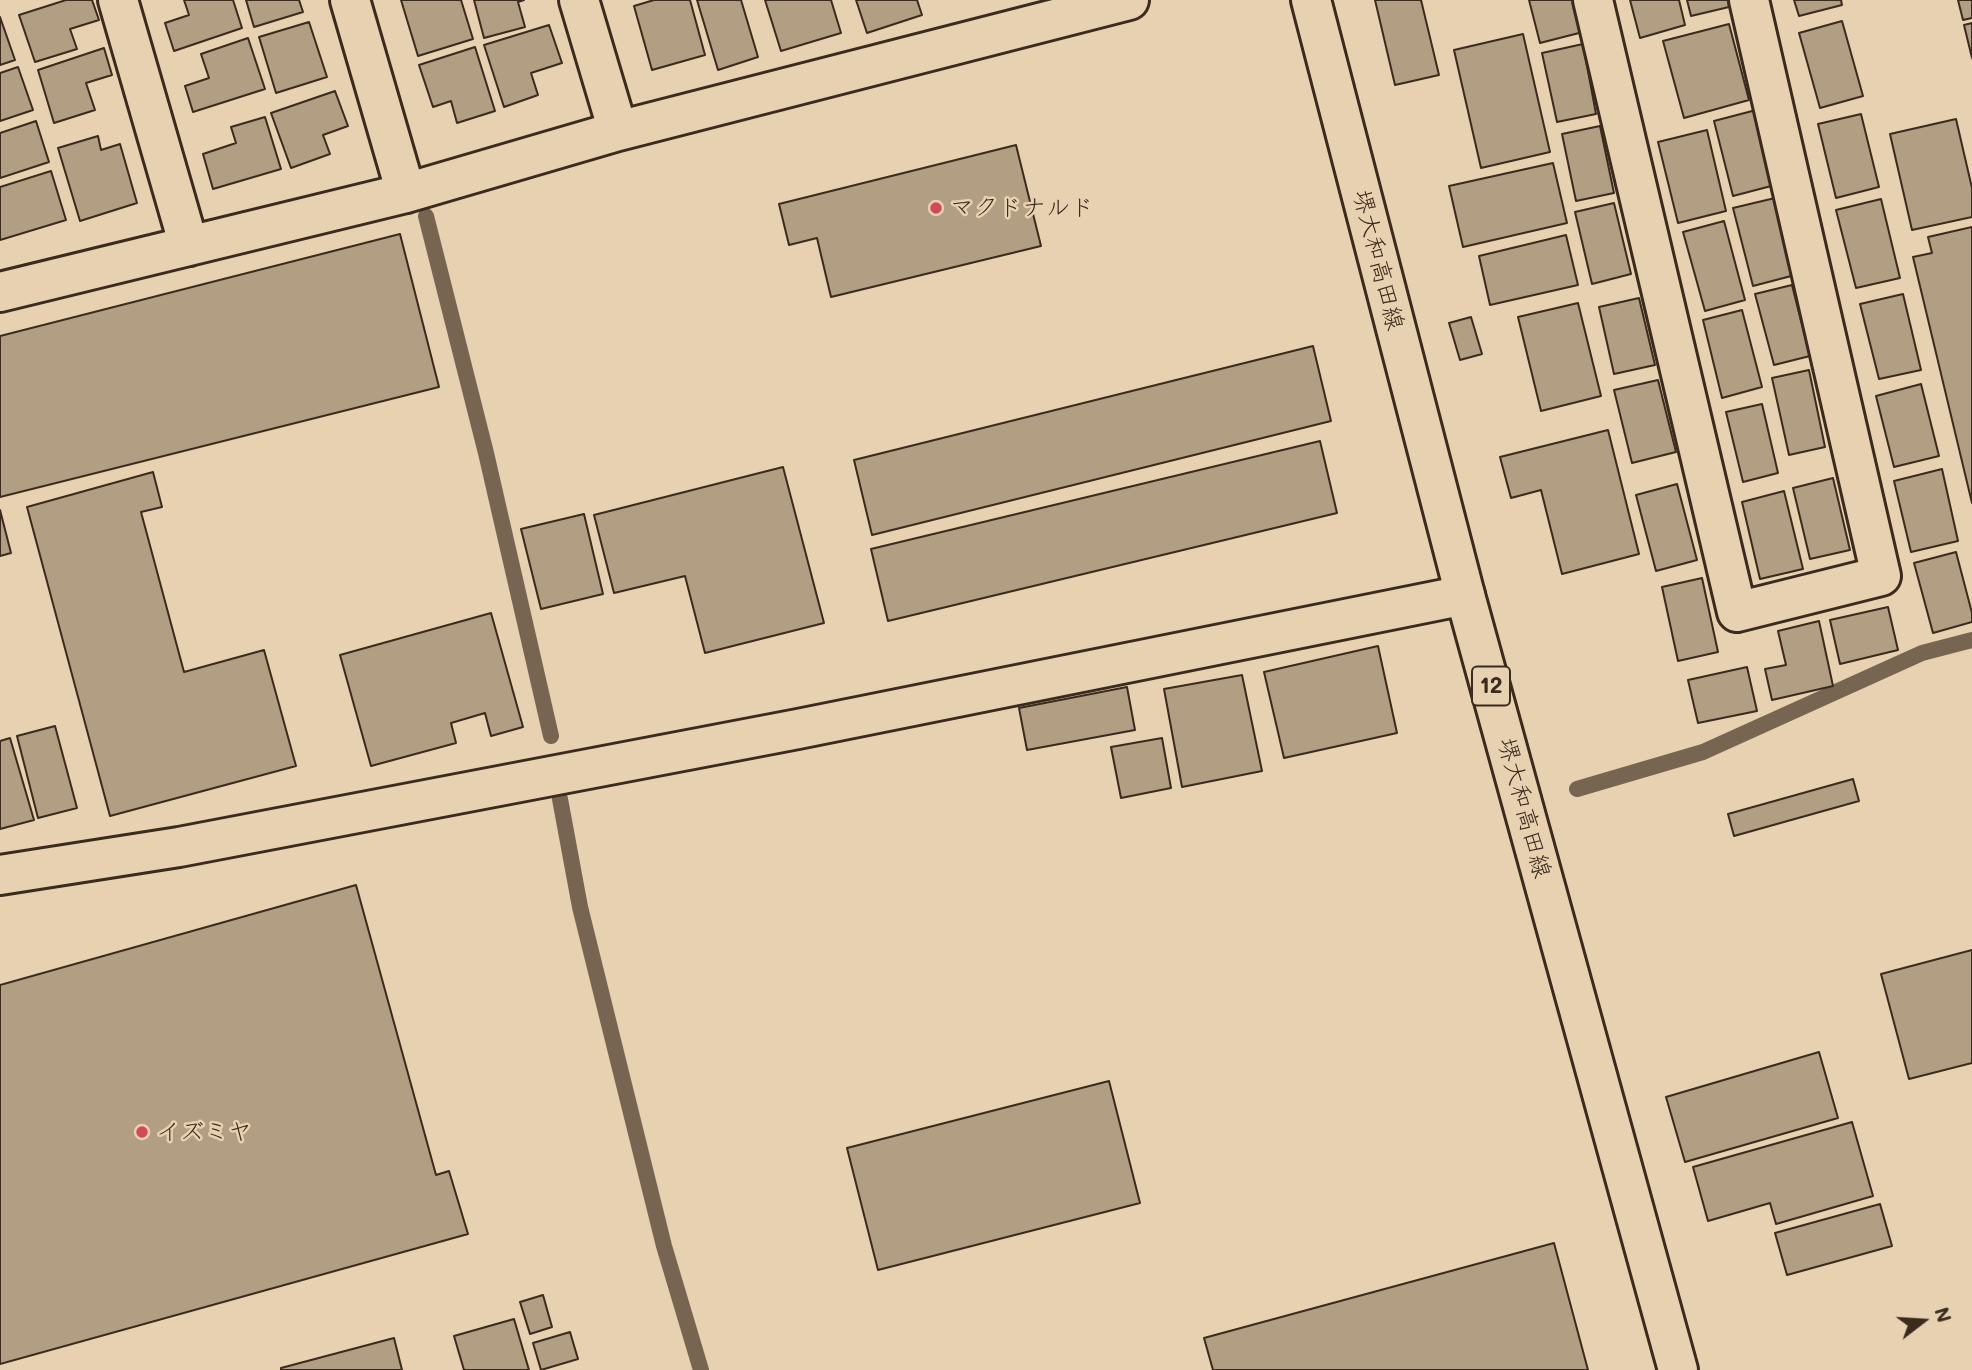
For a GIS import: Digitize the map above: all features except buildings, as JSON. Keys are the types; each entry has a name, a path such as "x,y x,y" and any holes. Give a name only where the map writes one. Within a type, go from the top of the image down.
{"street":[{"path":"118,0 189,246"},
{"path":"350,0 406,193"},
{"path":"579,0 618,131"},
{"path":"0,292 406,193 618,131 1129,0"},
{"name":"堺大和高田線","path":"1311,0 1465,595 1678,1370"},
{"path":"1593,0 1737,612 1881,576 1749,0"},
{"path":"0,875 178,847 798,729 1465,595"}],"waterway":[{"path":"426,216 486,453 551,736"},
{"path":"1577,789 1703,752 1922,653 1972,640"},
{"path":"560,799 580,907 664,1246 701,1370"}],"place":[{"name":"マクドナルド","path":"936,208"},
{"name":"イズミヤ","path":"142,1132"}]}
